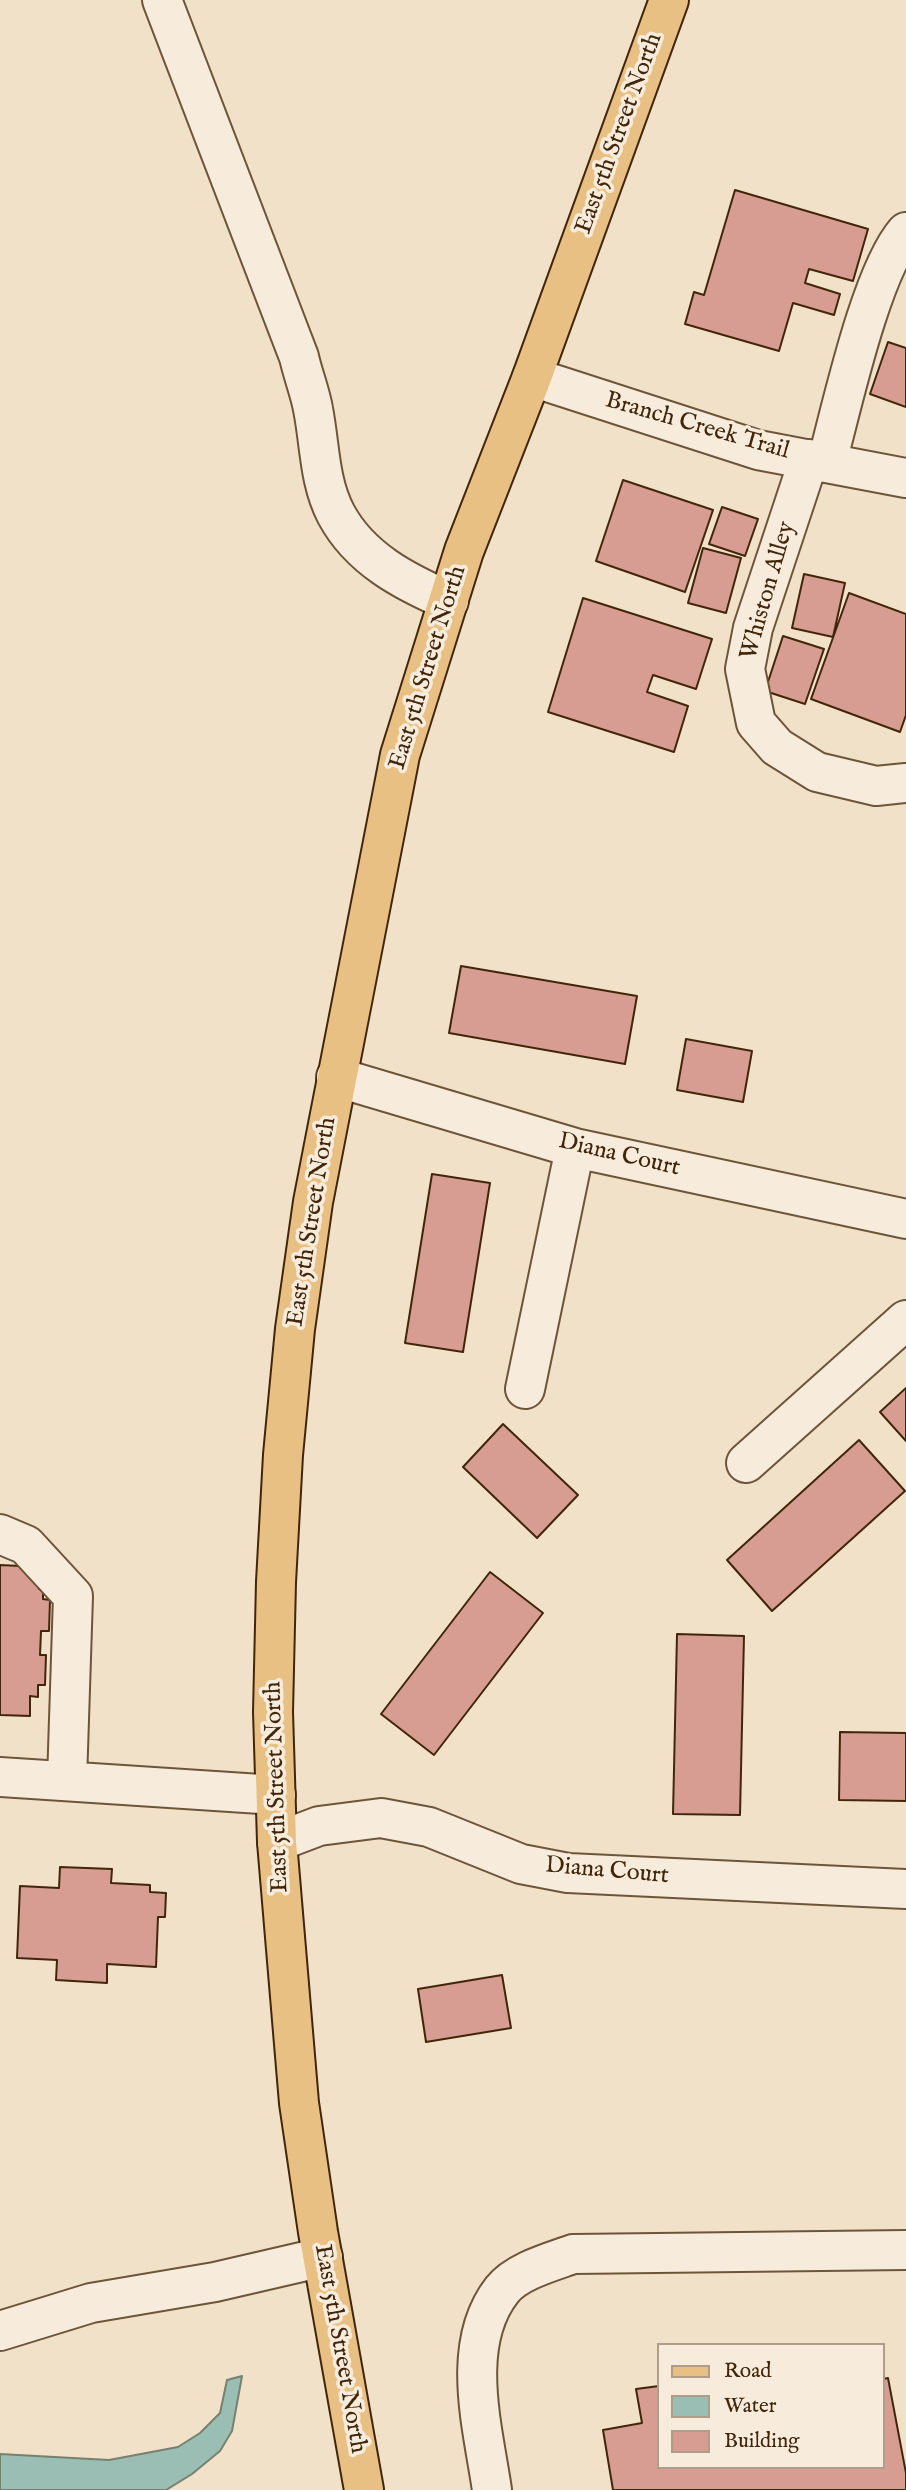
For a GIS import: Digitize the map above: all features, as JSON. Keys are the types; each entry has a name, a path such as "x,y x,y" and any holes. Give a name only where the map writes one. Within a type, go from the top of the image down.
{"main road":[{"name":"East 5th Street North","path":"364,2490 323,2257 293,2052 277,1842 276,1582 283,1455 313,1202 400,755 464,551 532,377 669,0"}],"street":[{"path":"162,0 299,358 313,410 319,460 335,514 366,553 401,580 449,601"},
{"name":"Whiston Alley","path":"906,232 896,243 875,296 818,460 751,638 746,669 756,723 777,747 817,772 876,786 906,783"},
{"name":"Branch Creek Trail","path":"532,377 758,450 906,478"},
{"name":"Diana Court","path":"336,1077 575,1148 906,1219"},
{"path":"525,1389 575,1148"},
{"path":"746,1463 906,1320"},
{"path":"0,1534 26,1545 73,1596 67,1781"},
{"path":"0,1777 276,1795"},
{"name":"Diana Court","path":"277,1842 319,1826 381,1818 429,1827 521,1864 568,1873 906,1889"},
{"path":"492,2490 478,2357 485,2319 503,2288 538,2266 573,2254 906,2250"},
{"path":"0,2331 91,2303 215,2282 323,2257"}],"water":[{"path":"242,2376 232,2431 220,2451 192,2474 166,2490 0,2490 0,2454 109,2460 178,2447 200,2433 220,2413 227,2380"}],"building":[{"path":"735,190 868,229 853,281 809,269 805,283 840,294 834,315 793,303 779,351 685,324 694,292 704,295"},
{"path":"888,342 906,348 906,407 870,394"},
{"path":"623,480 713,510 685,592 596,561"},
{"path":"722,507 758,519 745,556 709,544"},
{"path":"703,548 741,558 726,613 688,603"},
{"path":"804,574 845,583 833,637 792,628"},
{"path":"849,593 906,614 906,715 900,732 811,699"},
{"path":"583,598 712,639 696,689 653,675 647,692 688,706 674,752 548,712"},
{"path":"783,636 824,649 805,704 765,691"},
{"path":"461,966 637,996 625,1064 449,1033"},
{"path":"686,1039 752,1051 743,1102 677,1090"},
{"path":"432,1174 490,1183 463,1352 405,1343"},
{"path":"906,1388 906,1441 880,1412"},
{"path":"503,1424 578,1495 537,1538 463,1467"},
{"path":"859,1440 905,1491 772,1611 727,1560"},
{"path":"0,1565 40,1567 39,1589 43,1589 43,1599 50,1600 49,1631 41,1631 40,1655 46,1655 45,1685 38,1685 38,1697 30,1696 30,1716 0,1715"},
{"path":"490,1572 543,1613 434,1755 381,1714"},
{"path":"677,1634 744,1636 740,1815 673,1814"},
{"path":"840,1732 906,1733 906,1801 839,1800"},
{"path":"60,1867 112,1869 111,1883 150,1885 150,1892 166,1893 165,1917 158,1917 156,1967 107,1964 107,1983 56,1980 57,1960 17,1958 20,1886 59,1888"},
{"path":"502,1975 511,2028 426,2042 418,1989"},
{"path":"888,2378 906,2473 906,2490 613,2490 603,2430 642,2423 636,2389 657,2386 657,2469 885,2469 885,2379"}]}
